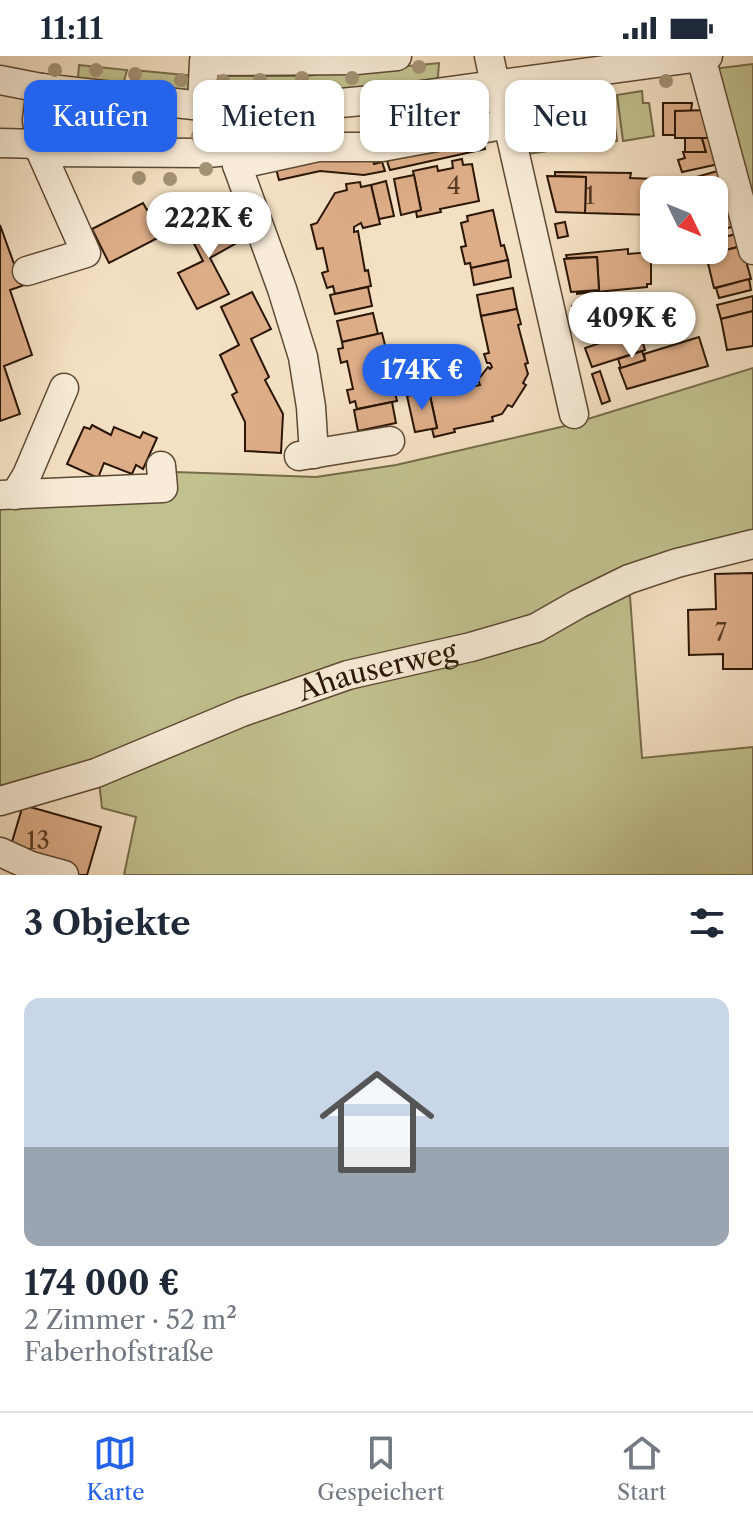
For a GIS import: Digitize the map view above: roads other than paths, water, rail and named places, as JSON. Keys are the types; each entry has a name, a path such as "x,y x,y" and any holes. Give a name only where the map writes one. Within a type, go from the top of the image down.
{"street":[{"path":"203,80 204,61 356,60 397,56"},
{"path":"489,56 505,115"},
{"path":"344,103 414,96 673,58 708,56"},
{"path":"701,57 753,250"},
{"path":"0,80 24,85"},
{"path":"175,152 237,157 318,147 382,147 505,125"},
{"path":"0,143 24,146"},
{"path":"27,271 86,253 43,152"},
{"path":"237,152 303,357 311,407 306,455 390,441"},
{"path":"514,152 574,414"},
{"path":"7,495 27,475 64,388"},
{"path":"7,495 163,488 161,466"},
{"name":"Ahauserweg","path":"0,801 96,773 242,712 348,675 471,647 536,628 629,579 753,544"},
{"path":"0,852 31,866 64,875"}]}
